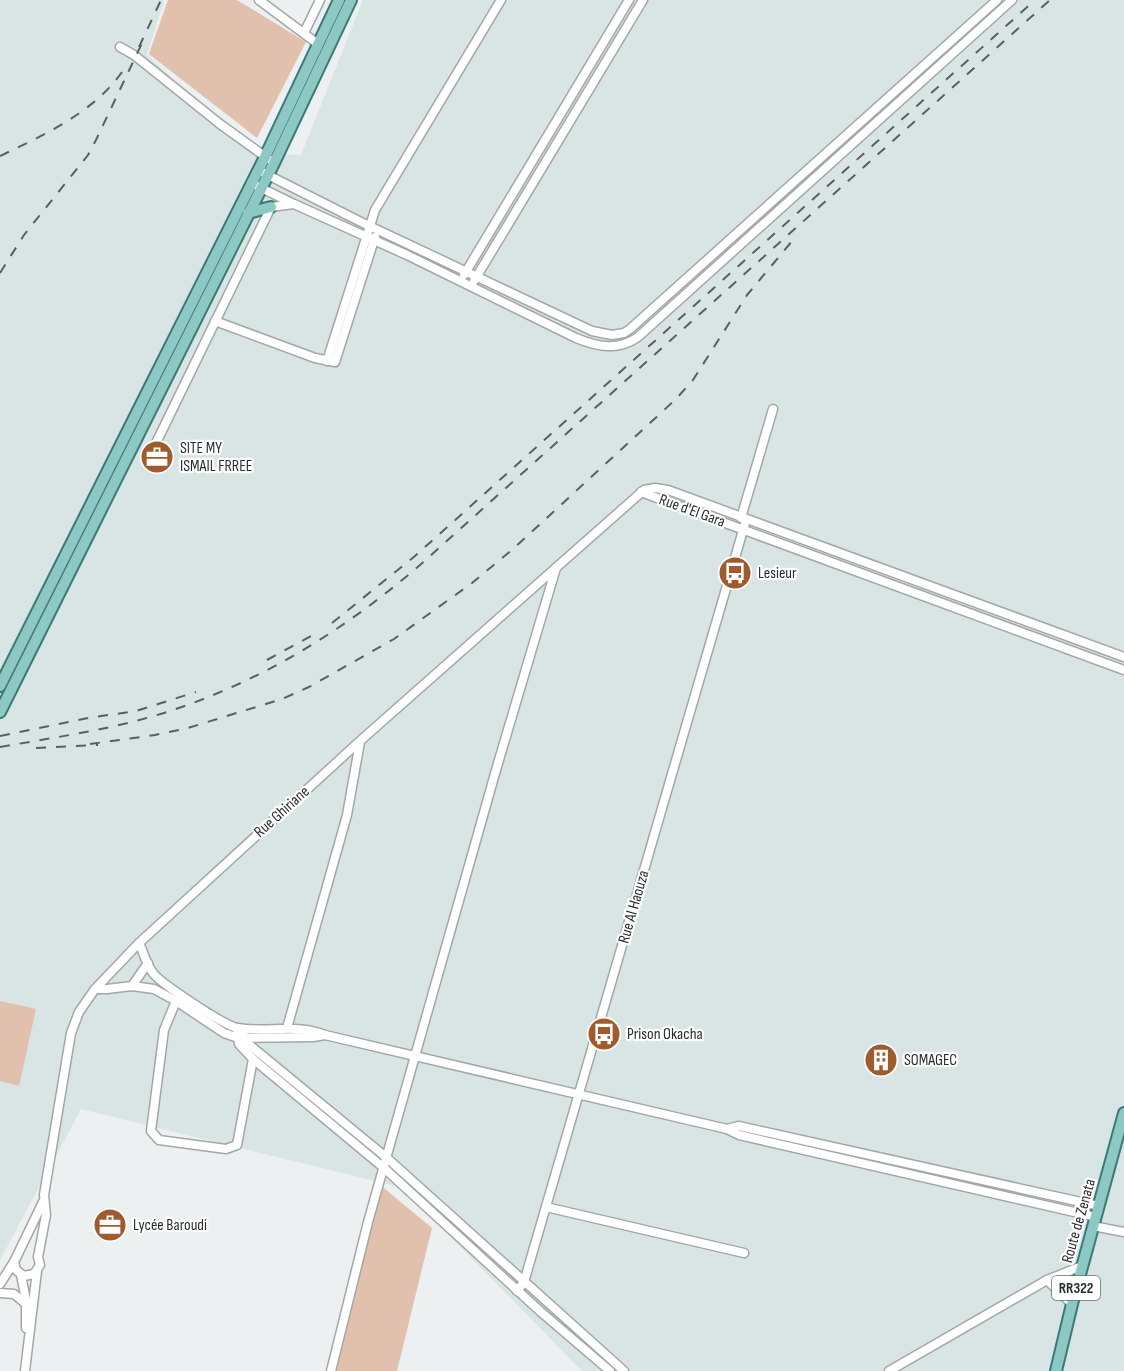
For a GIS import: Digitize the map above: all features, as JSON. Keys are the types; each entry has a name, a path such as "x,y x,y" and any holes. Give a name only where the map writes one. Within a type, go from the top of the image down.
{"main road":[{"path":"270,160 318,44 339,0"},
{"path":"0,687 351,0"},
{"path":"0,712 248,213 256,186"},
{"path":"248,213 271,207"},
{"name":"Route de Zenata","path":"1056,1371 1124,1113"}],"street":[{"path":"259,0 318,44"},
{"path":"304,33 320,0"},
{"path":"216,321 327,362 370,238 373,228 372,216 501,0"},
{"path":"460,281 629,0"},
{"path":"470,286 643,0"},
{"path":"263,173 373,228 584,327 603,334 617,335 630,329 997,0"},
{"path":"256,186 432,267 576,338 600,346 616,347 638,337 1012,0"},
{"path":"120,46 270,160"},
{"path":"588,68 598,74"},
{"path":"157,441 271,207 294,204"},
{"path":"432,267 437,258"},
{"path":"600,346 603,334"},
{"name":"Rue Al Haouza","path":"517,1291 524,1282 625,940 743,530 743,519 773,409"},
{"name":"Rue d'El Gara","path":"641,492 652,488 662,489 1124,657"},
{"name":"Rue d'El Gara","path":"641,492 1124,670"},
{"name":"Rue Ghiriane","path":"20,1252 43,1202 68,1042 79,1012 94,989 139,943 360,741 641,492"},
{"path":"331,1371 415,1055 556,568"},
{"path":"1074,651 1078,640"},
{"path":"286,1028 347,815 360,741"},
{"path":"139,943 153,973 159,980 240,1033 387,1158 621,1370"},
{"path":"132,986 148,963"},
{"path":"94,989 132,986 154,989 224,1033 313,1037 325,1035"},
{"path":"176,1001 165,1030 151,1131 159,1140 226,1149 234,1148 237,1145 253,1059"},
{"path":"240,1033 286,1028 312,1029 325,1035 727,1129 738,1135 1124,1230"},
{"path":"240,1033 240,1046 253,1059 384,1168 517,1291 610,1371"},
{"path":"727,1129 739,1126 1099,1206"},
{"name":"Rue Ghiriane","path":"38,1257 46,1220 43,1202"},
{"path":"546,1207 744,1253"},
{"path":"0,1284 20,1252 30,1251 38,1257 40,1265 37,1271 25,1371"},
{"path":"14,1262 20,1274 27,1322 20,1371"},
{"path":"889,1371 1047,1280 1082,1266"},
{"path":"0,1284 20,1274 31,1275 37,1271"},
{"path":"1047,1280 1072,1304"},
{"path":"0,1293 14,1294 26,1304"}],"shaded area":[{"path":"0,0 164,0 147,55 254,153 301,155 363,0 1124,0 1124,1371 582,1371 403,1188 81,1109 0,1260"},
{"path":"168,0 237,0 306,42 257,138 149,54"},
{"path":"0,1001 36,1009 19,1086 0,1081"},
{"path":"379,1184 432,1228 397,1371 331,1371"}],"railway":[{"path":"139,47 161,0"},
{"path":"332,623 415,556 1035,0"},
{"path":"0,747 128,723 205,698 271,668 363,610 420,565 1050,0"},
{"path":"0,273 24,235 88,155 143,41"},
{"path":"0,156 67,122 97,99 122,72"},
{"path":"90,744 188,728 282,699 309,687 394,639 472,583 513,549 676,399 693,380 747,295 793,240"},
{"path":"267,660 311,636"},
{"path":"0,736 136,711 196,692"},
{"path":"36,748 98,745"}],"place":[{"name":"SITE MY ISMAIL FRREE","path":"157,457"},
{"name":"Lesieur","path":"735,573"},
{"name":"Prison Okacha","path":"604,1034"},
{"name":"SOMAGEC","path":"881,1060"},
{"name":"Lycée Baroudi","path":"110,1225"}]}
